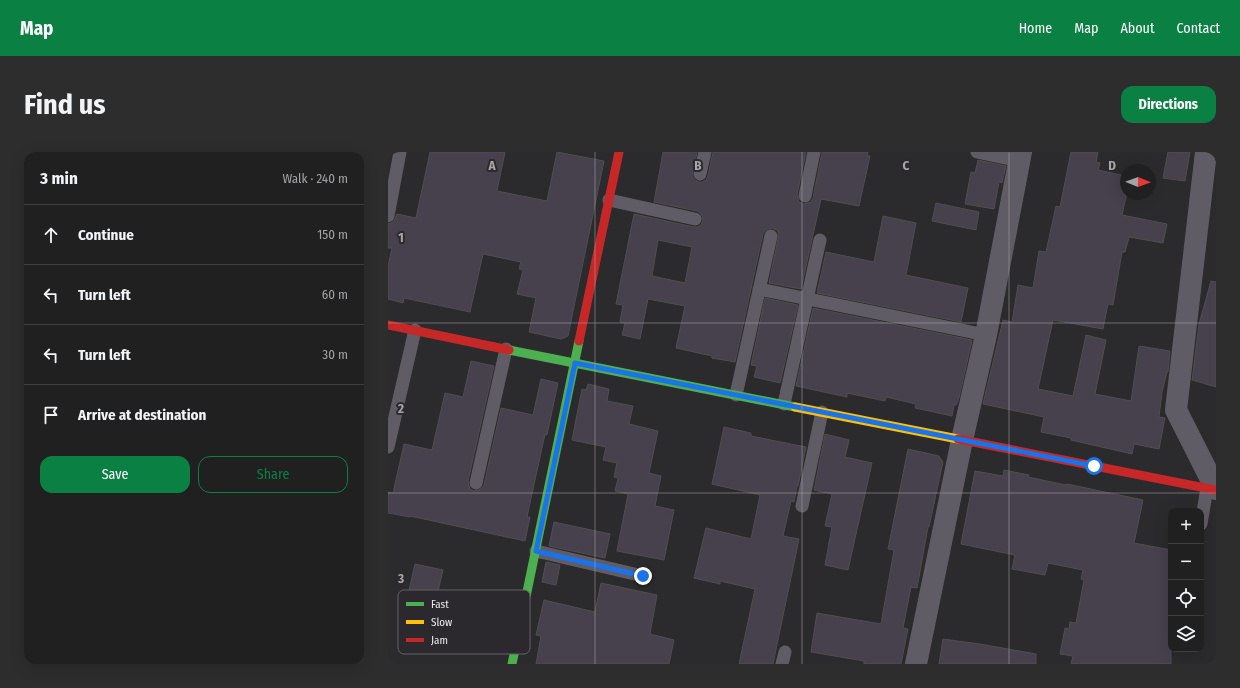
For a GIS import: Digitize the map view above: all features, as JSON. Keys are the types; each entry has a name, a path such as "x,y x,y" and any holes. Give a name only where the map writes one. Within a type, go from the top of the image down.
{"street":[{"path":"528,590 619,152"},
{"path":"1206,152 1176,410 1213,489"},
{"path":"916,664 962,440 986,335 1020,157"},
{"path":"388,325 1213,489"},
{"path":"512,664 514,654"}],"lane":[{"path":"388,216 400,152"},
{"path":"700,174 705,152"},
{"path":"805,196 814,152"},
{"path":"977,152 1020,157"},
{"path":"609,200 695,219"},
{"path":"736,395 770,236"},
{"path":"784,404 820,240"},
{"path":"759,288 986,335"},
{"path":"388,448 414,330"},
{"path":"476,483 506,349"},
{"path":"802,506 822,412"},
{"path":"1204,515 1213,489"},
{"path":"536,551 643,576"}],"building":[{"path":"430,152 505,152 497,191 547,201 557,152 604,161 568,336 561,339 529,332 536,298 517,294 523,270 519,269 521,262 483,254 470,312 404,298 403,303 388,299 388,266 392,248 388,248 388,224 394,221 397,214 416,218"},
{"path":"663,152 697,152 692,176 695,180 702,182 706,180 708,176 713,152 806,152 797,195 799,202 804,204 811,202 813,198 822,152 868,152 867,156 870,156 859,206 821,199 801,289 769,283 779,234 777,230 772,228 765,231 763,234 735,362 712,358 712,356 676,348 685,306 648,299 640,339 622,335 625,323 620,322 623,305 616,304 634,214 694,227 701,225 703,220 700,213 697,211 654,202","holes":["658,240 692,247 685,283 652,276"]},
{"path":"1071,152 1098,152 1096,162 1100,163 1098,170 1120,175 1120,200 1125,200 1122,215 1167,224 1163,243 1129,237 1125,252 1122,252 1113,305 1108,304 1103,329 1053,320 1038,389 1073,396 1086,335 1106,340 1095,394 1131,401 1139,346 1170,351 1168,372 1162,392 1159,417 1165,418 1159,449 1134,444 1132,454 1071,440 1071,438 1041,432 1044,417 983,404 1003,320 1012,322 1018,285 1033,288 1039,251 1046,252 1056,206 1060,207"},
{"path":"1168,152 1190,152 1185,181 1163,178"},
{"path":"978,160 1006,166 1002,183 999,182 994,209 965,204 971,172 975,173"},
{"path":"936,203 979,212 976,230 932,221"},
{"path":"883,216 916,223 906,275 968,288 961,322 817,293 826,252 874,262"},
{"path":"1211,281 1216,282 1216,387 1192,380 1199,324"},
{"path":"765,298 798,305 780,383 754,377 757,366 751,365"},
{"path":"813,308 972,340 959,398 956,405 954,405 952,416 915,408 916,404 886,397 885,401 847,393 847,397 796,386"},
{"path":"471,361 494,366 468,481 470,489 474,491 479,490 484,485 501,408 533,415 541,379 558,383 527,517 530,517 525,541 410,516 388,513 388,492 393,493 404,444 432,450 445,393 463,397"},
{"path":"588,384 609,389 607,401 633,406 629,424 658,431 649,473 661,476 655,506 674,510 664,560 617,551 628,494 615,491 618,478 614,477 617,463 603,460 606,447 572,440 582,389 586,390"},
{"path":"724,427 751,433 751,436 806,447 794,502 791,501 783,536 799,539 773,664 739,664 755,589 720,581 720,584 694,578 706,528 751,539 760,495 712,484"},
{"path":"825,434 849,440 845,457 872,463 848,570 825,565 832,527 825,526 832,494 814,490"},
{"path":"908,449 939,456 943,462 928,527 917,588 911,587 903,628 908,629 901,664 864,664 864,661 811,652 817,613 881,624 894,550 888,549"},
{"path":"1004,470 1029,475 1028,477 1143,500 1134,543 1168,549 1168,652 1171,652 1171,664 1071,664 1073,656 1060,654 1065,628 1069,629 1070,622 1076,623 1084,580 1081,579 1083,570 1048,563 1045,575 1012,569 1015,555 961,544 975,471 1003,476"},
{"path":"554,522 610,534 605,558 549,546"},
{"path":"546,562 560,565 556,585 542,582"},
{"path":"415,564 443,570 438,590 409,590"},
{"path":"601,583 657,595 650,634 674,640 669,664 536,664 541,636 536,635 544,600 595,612"},
{"path":"943,639 1036,654 1036,664 939,664"}],"traffic: fast":[{"path":"527,590 579,341"},
{"path":"509,350 795,407"},
{"path":"512,664 514,654"}],"traffic: slow":[{"path":"795,407 958,439"}],"traffic: jam":[{"path":"579,341 619,152"},
{"path":"388,325 509,350"},
{"path":"958,439 1216,490"}],"route":[{"path":"643,576 536,551 575,363 1094,466"}]}
